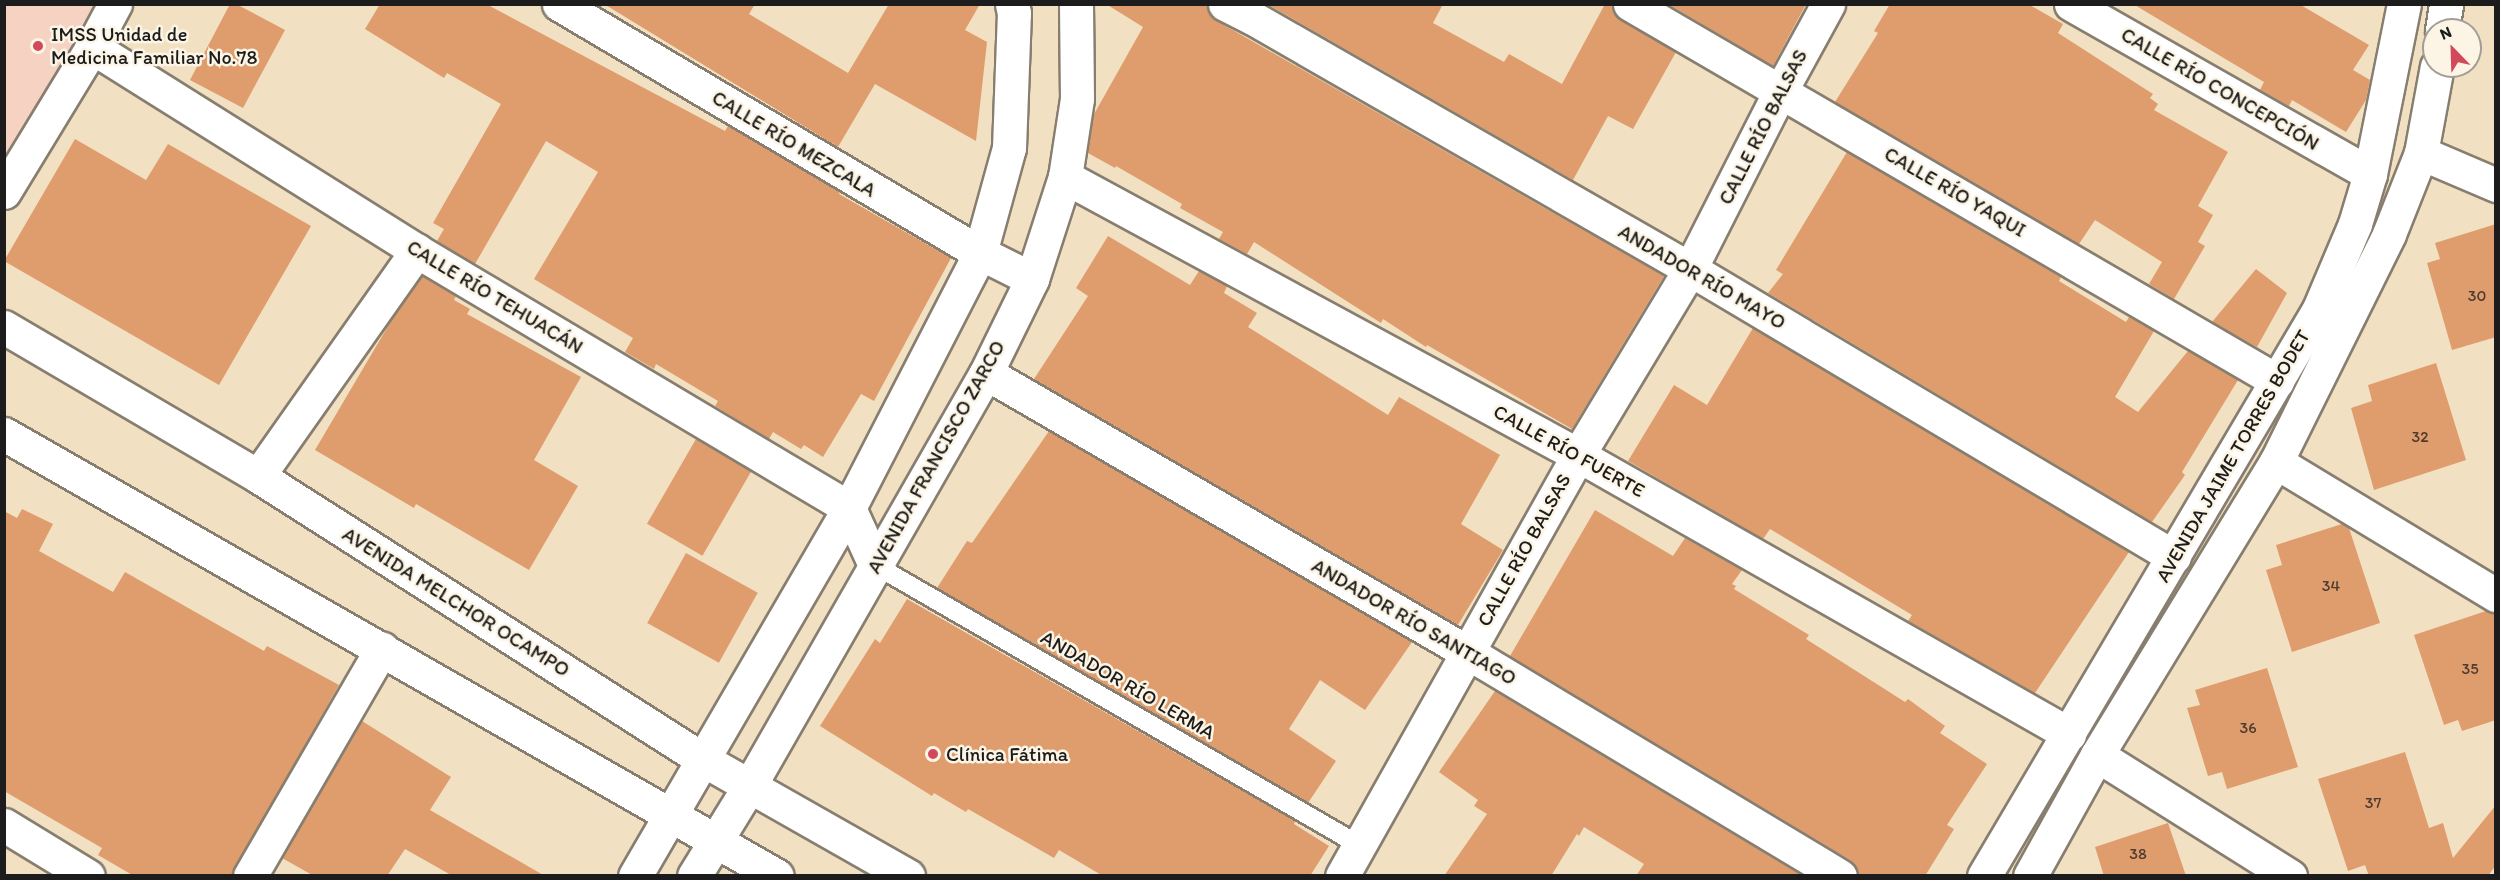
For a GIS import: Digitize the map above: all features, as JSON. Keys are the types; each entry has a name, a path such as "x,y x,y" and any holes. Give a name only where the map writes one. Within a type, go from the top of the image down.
{"street":[{"path":"4,192 92,47 115,4"},
{"name":"CALLE RÍO MEZCALA","path":"559,4 980,253 1032,279"},
{"name":"AVENIDA FRANCISCO ZARCO","path":"694,876 750,785 986,373 1032,279 1065,177 1077,99 1076,4"},
{"name":"CALLE RÍO YAQUI","path":"1630,4 2277,381"},
{"name":"CALLE RÍO BALSAS","path":"1342,876 1578,454 1690,269 1781,90 1828,4"},
{"name":"CALLE RÍO CONCEPCIÓN","path":"2071,4 2370,174"},
{"name":"AVENIDA JAIME TORRES BODET","path":"1984,876 2319,309 2355,224 2370,174 2404,4"},
{"path":"635,876 849,508 980,253 1008,148 1008,8"},
{"name":"ANDADOR RÍO MAYO","path":"1245,9 1690,269 2174,557"},
{"name":"CALLE RÍO TEHUACÁN","path":"92,47 417,251 849,508"},
{"name":"AVENIDA JAIME TORRES BODET","path":"2030,876 2097,754 2276,462 2389,234 2421,153 2435,78"},
{"path":"2421,153 2496,185"},
{"name":"CALLE RÍO FUERTE","path":"1065,177 1578,454 2069,734"},
{"path":"258,476 417,251"},
{"name":"AVENIDA MELCHOR OCAMPO","path":"4,327 258,476 702,759 908,876"},
{"name":"ANDADOR RÍO SANTIAGO","path":"986,373 1467,652 1840,876"},
{"path":"4,434 382,648 777,876"},
{"path":"2276,462 2496,595"},
{"path":"849,508 875,564"},
{"path":"250,876 382,648"},
{"path":"2097,754 2290,876"},
{"path":"4,825 88,876"}],"lane":[{"name":"ANDADOR RÍO LERMA","path":"875,564 1359,845"}],"shaded area":[{"name":"IMSS Unidad de Medicina Familiar No.78","path":"5,5 95,5 5,163"}],"building":[{"path":"230,4 236,4 285,30 243,108 190,80"},
{"path":"380,4 486,4 725,131 728,126 840,192 839,194 951,258 874,401 861,394 823,457 804,445 801,449 773,432 769,439 715,406 718,401 656,364 654,369 625,352 633,338 534,279 598,172 546,141 475,264 437,241 444,229 433,223 501,104 447,73 444,78 365,29"},
{"path":"604,4 755,4 749,14 848,73 889,4 980,4 965,30 987,42 976,141 875,84 838,147"},
{"path":"1106,4 1206,4 1209,14 1217,21 1664,276 1572,429 1427,345 1426,347 1383,319 1381,323 1254,242 1247,254 1219,239 1223,232 1180,208 1182,204 1116,166 1115,168 1088,153 1093,116 1143,27"},
{"path":"1267,4 1443,4 1433,23 1504,62 1509,54 1562,84 1605,4 1611,4 1614,14 1621,20 1676,52 1633,129 1608,116 1573,180"},
{"path":"1668,4 1806,4 1773,66"},
{"path":"1890,4 2028,4 2063,24 2058,33 2153,94 2150,98 2158,104 2154,110 2228,152 2198,206 2213,215 2198,242 2205,246 2174,299 2149,284 2162,262 2095,220 2079,244 1835,102 1878,33 1874,31"},
{"path":"2133,4 2299,4 2369,45 2353,70 2370,80 2366,100 2346,132 2292,100 2289,106 2260,90 2264,82"},
{"path":"75,139 146,180 168,144 311,226 219,385 4,261"},
{"path":"1847,152 2061,277 2059,281 2126,322 2129,317 2154,331 2115,397 2138,412 2188,351 2238,380 2182,472 2185,475 2152,522 1768,293 1783,274 1776,270"},
{"path":"2496,224 2496,337 2452,350 2427,263 2440,259 2435,243"},
{"path":"1108,236 1190,285 1199,271 1227,286 1224,293 1257,313 1248,327 1388,415 1399,397 1500,455 1461,524 1503,550 1458,625 1034,379 1088,296 1076,288"},
{"path":"2256,269 2287,293 2257,347 2212,322"},
{"path":"422,276 456,296 454,300 470,309 467,314 581,377 534,460 578,486 529,570 416,504 414,508 315,450 394,316"},
{"path":"1753,328 2129,552 2035,693 1908,621 1912,615 1770,529 1763,539 1628,461 1674,385 1707,405"},
{"path":"2436,363 2466,460 2374,490 2351,408 2372,401 2368,385"},
{"path":"1049,431 1412,642 1365,710 1320,680 1289,729 1336,761 1308,803 937,588 967,541 972,543"},
{"path":"696,439 751,471 702,556 647,524"},
{"path":"22,509 53,524 39,551 113,592 125,572 264,651 267,646 339,685 231,876 134,876 98,855 102,848 4,791 4,511 17,518"},
{"path":"1595,510 1673,556 1685,538 1742,570 1732,584 1736,586 1734,589 1809,635 1806,639 1905,702 1908,699 1945,726 1940,733 1987,764 1947,825 1954,829 1925,876 1859,876 1856,866 1850,860 1510,656"},
{"path":"2342,524 2349,528 2380,623 2292,652 2266,570 2282,565 2276,545"},
{"path":"686,553 758,593 719,663 647,623"},
{"path":"907,599 1295,821 1294,824 1329,846 1310,876 1103,876 1059,850 1054,858 968,809 966,812 934,793 932,796 820,726 875,639 880,643"},
{"path":"2486,611 2496,614 2496,720 2462,731 2458,720 2444,725 2414,635"},
{"path":"2267,668 2298,767 2227,789 2222,772 2208,776 2187,708 2200,705 2195,690"},
{"path":"1495,691 1803,876 1636,876 1644,864 1584,827 1579,836 1577,834 1551,876 1444,876 1487,814 1474,806 1478,800 1439,772"},
{"path":"362,721 451,777 430,810 545,876 451,875 405,849 387,876 314,876 282,858"},
{"path":"2405,752 2429,828 2443,823 2453,858 2496,805 2496,865 2488,876 2369,876 2365,865 2348,871 2318,779"},
{"path":"2168,823 2186,876 2104,876 2095,847"}],"place":[{"name":"IMSS Unidad de Medicina Familiar No.78","path":"38,46"},
{"name":"Clínica Fátima","path":"933,754"}]}
